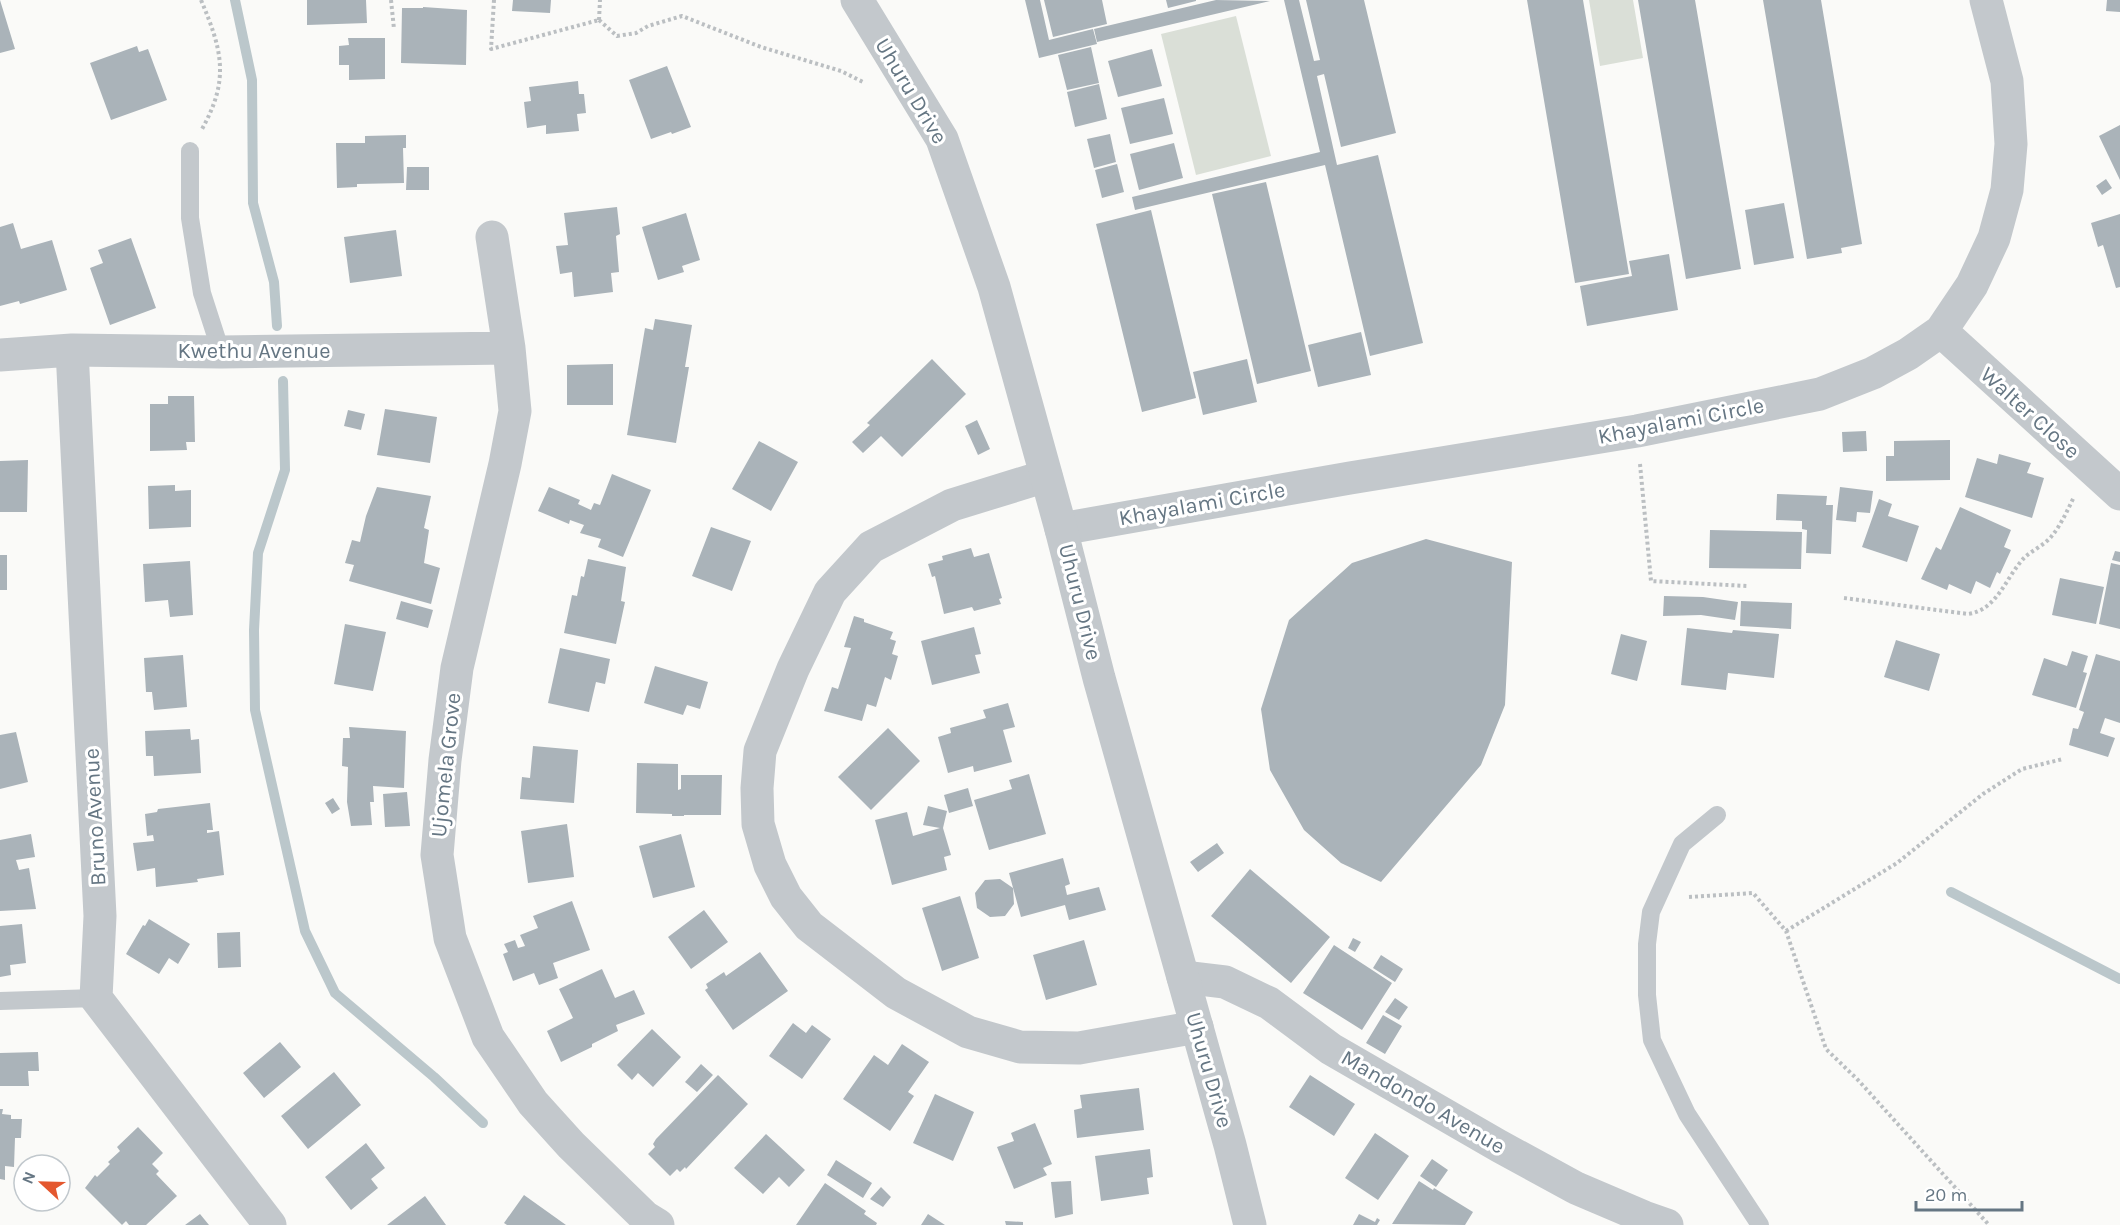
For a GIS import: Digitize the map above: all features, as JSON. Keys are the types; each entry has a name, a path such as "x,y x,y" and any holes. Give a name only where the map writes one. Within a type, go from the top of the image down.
{"street":[{"name":"Uhuru Drive","path":"857,0 942,139 994,287 1250,1225"},
{"name":"Khayalami Circle","path":"1061,530 1350,478 1637,431 1820,394 1891,363 1941,331 1972,285 1994,238 2007,190 2011,144 2007,81 1986,0"},
{"name":"Ujomela Grove","path":"492,237 509,348 515,411 505,464 457,668 445,760 437,855 444,902 450,938 488,1037 533,1103 571,1145 648,1222"},
{"name":"Walter Close","path":"1941,331 2120,494"},
{"name":"Kwethu Avenue","path":"0,356 72,350 221,352 509,348"},
{"name":"Bruno Avenue","path":"72,350 100,916 96,998"},
{"path":"1046,476 952,505 871,547 830,592 793,669 760,751 757,788 758,824 770,864 786,897 809,926 896,993 968,1032 1020,1047 1079,1048 1197,1027"},
{"name":"Mandondo Avenue","path":"1183,977 1225,982 1269,1003 1331,1049 1499,1146 1576,1188 1667,1225"},
{"path":"96,998 270,1225"}],"lane":[{"path":"190,151 190,218 202,293 221,352"},
{"path":"1718,815 1682,844 1651,912 1647,944 1647,995 1652,1040 1687,1114 1760,1225"},
{"path":"0,1001 96,998"}],"path":[{"path":"190,151 210,115 219,88 219,55 216,35 201,0"},
{"path":"391,0 394,29"},
{"path":"494,0 491,49 599,20"},
{"path":"599,20 600,0"},
{"path":"599,20 617,36 636,33 648,26 682,16 761,47 841,71 886,93 908,85"},
{"path":"1637,431 1651,581 1747,586"},
{"path":"1844,597 1968,614 1977,612 1989,605 2025,558 2050,538 2065,516 2088,465"},
{"path":"1786,931 1897,863 1983,794 2022,769 2063,759"},
{"path":"1651,912 1685,897 1753,893 1786,931 1826,1049 1858,1080 1989,1225"}],"shaded area":[{"path":"1589,0 1633,0 1643,58 1600,66"},
{"path":"1236,16 1271,156 1196,175 1161,34"}],"building":[{"path":"0,0 15,49 0,53"},
{"path":"307,0 366,0 367,23 307,25"},
{"path":"513,0 551,0 550,13 512,11"},
{"path":"1025,0 1040,0 1049,40 1093,29 1097,44 1039,58"},
{"path":"1044,0 1102,0 1107,24 1053,37"},
{"path":"1166,0 1196,0 1196,1 1168,8"},
{"path":"1216,0 1270,1 1097,42 1094,29"},
{"path":"1284,0 1299,0 1314,61 1320,60 1306,0 1364,0 1396,133 1341,147 1324,74 1317,76 1337,165 1378,155 1423,343 1370,356 1325,165 1135,210 1132,197 1320,152"},
{"path":"1527,0 1583,0 1629,274 1575,283"},
{"path":"1638,0 1695,0 1741,269 1686,279"},
{"path":"1763,0 1821,0 1862,244 1841,248 1842,253 1807,259"},
{"path":"2107,0 2120,0 2120,12 2106,11"},
{"path":"402,8 467,10 466,65 401,63"},
{"path":"348,38 385,38 385,79 349,80 349,65 339,65 339,46 349,45"},
{"path":"137,46 139,52 148,49 167,100 111,120 90,63"},
{"path":"1091,47 1099,83 1067,90 1058,55"},
{"path":"1152,49 1162,86 1118,97 1108,61"},
{"path":"667,66 691,127 651,139 629,80"},
{"path":"578,81 579,94 584,94 586,113 577,114 579,131 546,134 546,125 527,128 524,102 531,101 529,87"},
{"path":"1099,84 1107,119 1075,127 1067,92"},
{"path":"1164,98 1173,134 1130,144 1121,108"},
{"path":"2120,125 2120,180 2099,136"},
{"path":"1110,134 1116,162 1094,168 1087,139"},
{"path":"406,135 406,148 403,148 404,183 357,184 357,187 337,188 336,143 365,143 365,136"},
{"path":"1174,143 1183,178 1139,190 1130,154"},
{"path":"1117,164 1124,192 1102,198 1095,170"},
{"path":"407,167 429,167 429,190 406,190"},
{"path":"2106,179 2112,188 2102,195 2096,186"},
{"path":"1266,182 1311,371 1257,384 1212,194"},
{"path":"1784,203 1794,258 1754,265 1745,210"},
{"path":"617,207 620,234 616,236 619,272 611,273 613,292 574,297 572,272 560,274 556,246 568,245 564,213"},
{"path":"1151,210 1196,398 1142,412 1096,224"},
{"path":"686,213 700,260 682,266 684,272 658,280 642,227"},
{"path":"2120,214 2120,287 2116,288 2103,245 2098,247 2091,223"},
{"path":"13,223 21,249 52,240 67,290 20,304 19,301 0,306 0,227"},
{"path":"396,230 402,276 350,283 344,237"},
{"path":"131,238 156,308 110,325 90,268 103,263 98,250"},
{"path":"1669,254 1678,310 1587,326 1580,286 1632,276 1629,261"},
{"path":"655,319 692,325 685,367 689,367 676,443 627,435 645,328 653,330"},
{"path":"1361,332 1371,375 1318,387 1308,345"},
{"path":"932,359 966,394 902,457 881,436 863,453 852,442 870,425 867,423"},
{"path":"1247,359 1257,402 1203,415 1193,372"},
{"path":"613,364 613,405 567,405 567,365"},
{"path":"168,396 194,396 195,442 186,442 187,450 150,451 150,404 168,404"},
{"path":"385,409 437,417 430,463 377,455"},
{"path":"348,410 365,414 361,430 344,426"},
{"path":"977,420 990,449 978,455 965,426"},
{"path":"1866,431 1867,451 1843,452 1842,432"},
{"path":"1950,440 1950,480 1886,481 1886,456 1894,456 1894,441"},
{"path":"759,441 798,462 771,511 732,489"},
{"path":"1999,454 2031,463 2027,473 2044,478 2032,518 1965,497 1977,458 1997,464"},
{"path":"28,460 27,512 0,512 0,461"},
{"path":"612,474 651,490 623,557 598,547 601,539 580,533 584,525 570,520 569,524 538,511 549,487 580,500 578,504 591,510 594,503 600,505"},
{"path":"175,485 175,491 191,490 191,527 149,529 148,486"},
{"path":"377,487 431,496 424,528 429,530 424,563 440,568 431,604 349,581 354,565 345,563 352,540 360,542 366,516"},
{"path":"1840,487 1873,491 1870,513 1857,512 1856,522 1836,520"},
{"path":"1777,494 1827,496 1826,505 1833,505 1831,554 1806,553 1807,530 1802,529 1802,521 1776,520"},
{"path":"1879,499 1892,504 1888,516 1919,526 1907,562 1862,547"},
{"path":"1960,507 2011,530 2004,547 2011,550 2000,574 1997,572 1990,588 1976,581 1971,594 1949,584 1947,590 1921,579 1936,547 1941,550"},
{"path":"711,527 751,541 732,591 692,576"},
{"path":"1710,530 1802,532 1801,569 1709,568"},
{"path":"1426,539 1512,562 1505,705 1481,765 1381,882 1341,863 1304,830 1270,770 1261,709 1289,620 1352,563"},
{"path":"971,548 974,557 989,553 1002,598 999,599 1001,604 974,611 972,607 944,614 935,576 932,577 928,564 943,560 942,556"},
{"path":"2115,551 2120,552 2120,562 2112,560"},
{"path":"0,555 7,555 7,590 0,590"},
{"path":"588,559 626,567 621,601 625,602 616,644 564,633 572,595 577,596 581,576 584,577"},
{"path":"190,561 193,615 170,617 168,600 145,602 143,564"},
{"path":"2111,563 2120,565 2120,629 2099,624"},
{"path":"2060,578 2104,587 2096,624 2052,615"},
{"path":"1664,596 1703,597 1738,602 1735,620 1701,615 1663,616"},
{"path":"401,601 433,610 428,628 396,619"},
{"path":"1741,601 1792,603 1791,629 1740,626"},
{"path":"854,616 893,632 890,639 896,641 892,654 898,656 891,680 885,677 876,707 867,704 862,721 824,711 832,687 838,689 851,648 844,647"},
{"path":"345,624 386,632 373,691 334,684"},
{"path":"974,627 981,654 975,655 980,673 932,685 921,641"},
{"path":"1687,628 1732,633 1733,630 1779,634 1774,678 1728,673 1726,690 1681,685"},
{"path":"1621,634 1647,641 1637,681 1611,674"},
{"path":"1896,640 1940,654 1929,691 1884,677"},
{"path":"560,648 610,659 605,684 596,682 589,712 548,703"},
{"path":"2072,651 2088,656 2083,672 2087,673 2076,708 2032,695 2044,658 2067,666"},
{"path":"2096,654 2120,661 2120,723 2105,718 2100,733 2115,738 2108,757 2069,745 2073,728 2078,729 2084,712 2079,710"},
{"path":"183,655 187,707 154,710 152,692 146,692 144,658"},
{"path":"655,666 708,682 700,709 687,705 683,715 644,703"},
{"path":"1008,703 1015,727 1003,730 1012,762 974,772 973,766 948,773 938,737 951,733 950,728 986,718 983,710"},
{"path":"349,727 406,731 404,788 373,786 374,802 370,802 372,825 351,826 347,802 348,767 342,766 343,738 350,738"},
{"path":"888,728 920,761 871,810 838,777"},
{"path":"190,729 191,740 199,739 201,773 154,776 153,756 146,756 145,731"},
{"path":"16,732 28,782 0,789 0,735"},
{"path":"533,746 578,750 574,803 520,799 522,777 530,778"},
{"path":"637,763 678,764 678,790 681,789 681,775 722,775 721,815 672,816 672,814 636,813"},
{"path":"1029,774 1046,834 989,850 974,800 1012,789 1009,780"},
{"path":"968,788 973,806 949,813 944,795"},
{"path":"407,792 410,826 385,827 383,794"},
{"path":"333,798 340,809 332,814 325,803"},
{"path":"210,803 213,830 207,830 207,833 219,831 224,875 197,879 198,882 156,887 155,868 137,871 133,843 154,841 153,835 147,836 145,814 157,812 158,809"},
{"path":"928,806 947,811 943,828 951,855 944,857 947,870 892,885 875,820 907,812 913,836 940,828 923,825"},
{"path":"567,824 574,877 528,883 521,831"},
{"path":"31,834 35,857 16,860 19,870 29,868 36,909 0,911 0,840"},
{"path":"681,834 695,887 653,898 639,846"},
{"path":"1217,843 1224,853 1198,872 1190,862"},
{"path":"1063,858 1070,884 1065,886 1067,895 1099,887 1106,910 1069,920 1065,905 1021,917 1009,873"},
{"path":"1250,869 1330,937 1291,983 1211,916"},
{"path":"1000,879 1013,888 1014,904 1005,916 990,917 977,908 975,893 985,880"},
{"path":"960,896 979,958 942,971 922,908"},
{"path":"572,901 590,950 553,963 558,978 539,985 534,973 513,981 503,954 508,952 504,944 515,940 518,948 525,946 520,935 538,928 533,916"},
{"path":"704,910 728,942 691,969 668,937"},
{"path":"149,919 190,944 178,964 169,958 159,974 126,954"},
{"path":"22,924 26,963 10,965 11,975 0,977 0,926"},
{"path":"240,932 241,967 218,968 217,933"},
{"path":"1353,938 1361,942 1355,952 1348,948"},
{"path":"1084,940 1097,985 1046,1000 1033,955"},
{"path":"1334,945 1392,983 1362,1030 1303,993"},
{"path":"760,952 788,991 733,1030 705,990 708,988 706,984 724,972 726,976"},
{"path":"1381,955 1403,969 1395,982 1373,968"},
{"path":"602,969 615,998 634,990 645,1014 616,1025 618,1031 561,1062 547,1031 573,1018 559,989"},
{"path":"1395,998 1408,1007 1399,1020 1385,1012"},
{"path":"1383,1015 1402,1026 1385,1054 1366,1043"},
{"path":"793,1023 806,1033 812,1025 831,1039 802,1079 769,1056"},
{"path":"652,1029 681,1057 653,1087 638,1073 632,1080 617,1065"},
{"path":"280,1042 301,1067 264,1098 243,1073"},
{"path":"902,1044 929,1062 908,1092 914,1096 890,1131 843,1099 874,1055 888,1065"},
{"path":"38,1052 39,1071 28,1071 29,1086 0,1086 0,1053"},
{"path":"701,1064 713,1075 697,1092 685,1082"},
{"path":"334,1072 361,1105 308,1149 281,1116"},
{"path":"718,1075 748,1104 686,1169 685,1167 680,1172 677,1169 670,1176 648,1154 655,1147 653,1144 656,1139"},
{"path":"1310,1075 1355,1104 1334,1136 1289,1107"},
{"path":"1139,1088 1144,1130 1077,1138 1074,1110 1082,1108 1080,1095"},
{"path":"935,1094 974,1112 953,1161 913,1143"},
{"path":"0,1109 3,1109 2,1114 11,1115 11,1119 22,1119 21,1138 15,1138 12,1167 5,1166 5,1180 0,1179"},
{"path":"1035,1123 1052,1164 1043,1168 1047,1175 1014,1189 997,1147 1014,1141 1011,1133"},
{"path":"138,1127 163,1153 152,1164 159,1171 156,1174 177,1196 146,1225 129,1225 126,1221 122,1225 85,1188 95,1175 97,1177 110,1164 108,1162 120,1151 117,1147"},
{"path":"1375,1133 1409,1156 1378,1200 1345,1178"},
{"path":"766,1134 805,1170 789,1187 779,1177 763,1194 734,1168"},
{"path":"366,1143 385,1168 371,1179 378,1188 351,1210 325,1177"},
{"path":"1150,1149 1153,1177 1147,1178 1149,1194 1101,1201 1095,1156"},
{"path":"1432,1159 1448,1170 1436,1187 1420,1176"},
{"path":"836,1160 872,1183 863,1198 827,1175"},
{"path":"1071,1181 1073,1214 1055,1218 1051,1182"},
{"path":"1419,1181 1473,1212 1465,1225 1392,1224"},
{"path":"825,1183 866,1211 864,1214 877,1223 876,1225 796,1225"},
{"path":"881,1187 891,1197 883,1207 870,1199"},
{"path":"524,1195 566,1225 507,1225 504,1223"},
{"path":"425,1196 446,1225 387,1225"},
{"path":"200,1214 209,1225 185,1225"},
{"path":"928,1214 945,1225 921,1225"},
{"path":"1359,1214 1375,1222 1377,1218 1380,1220 1377,1225 1353,1225"},
{"path":"1005,1221 1023,1222 1023,1225 1006,1225"}],"waterway":[{"path":"235,0 252,80 253,203 274,282 277,326"},
{"path":"283,381 285,470 258,553 254,630 255,710 305,931 335,993 434,1077 483,1123"},
{"path":"1951,892 2120,979"}]}
